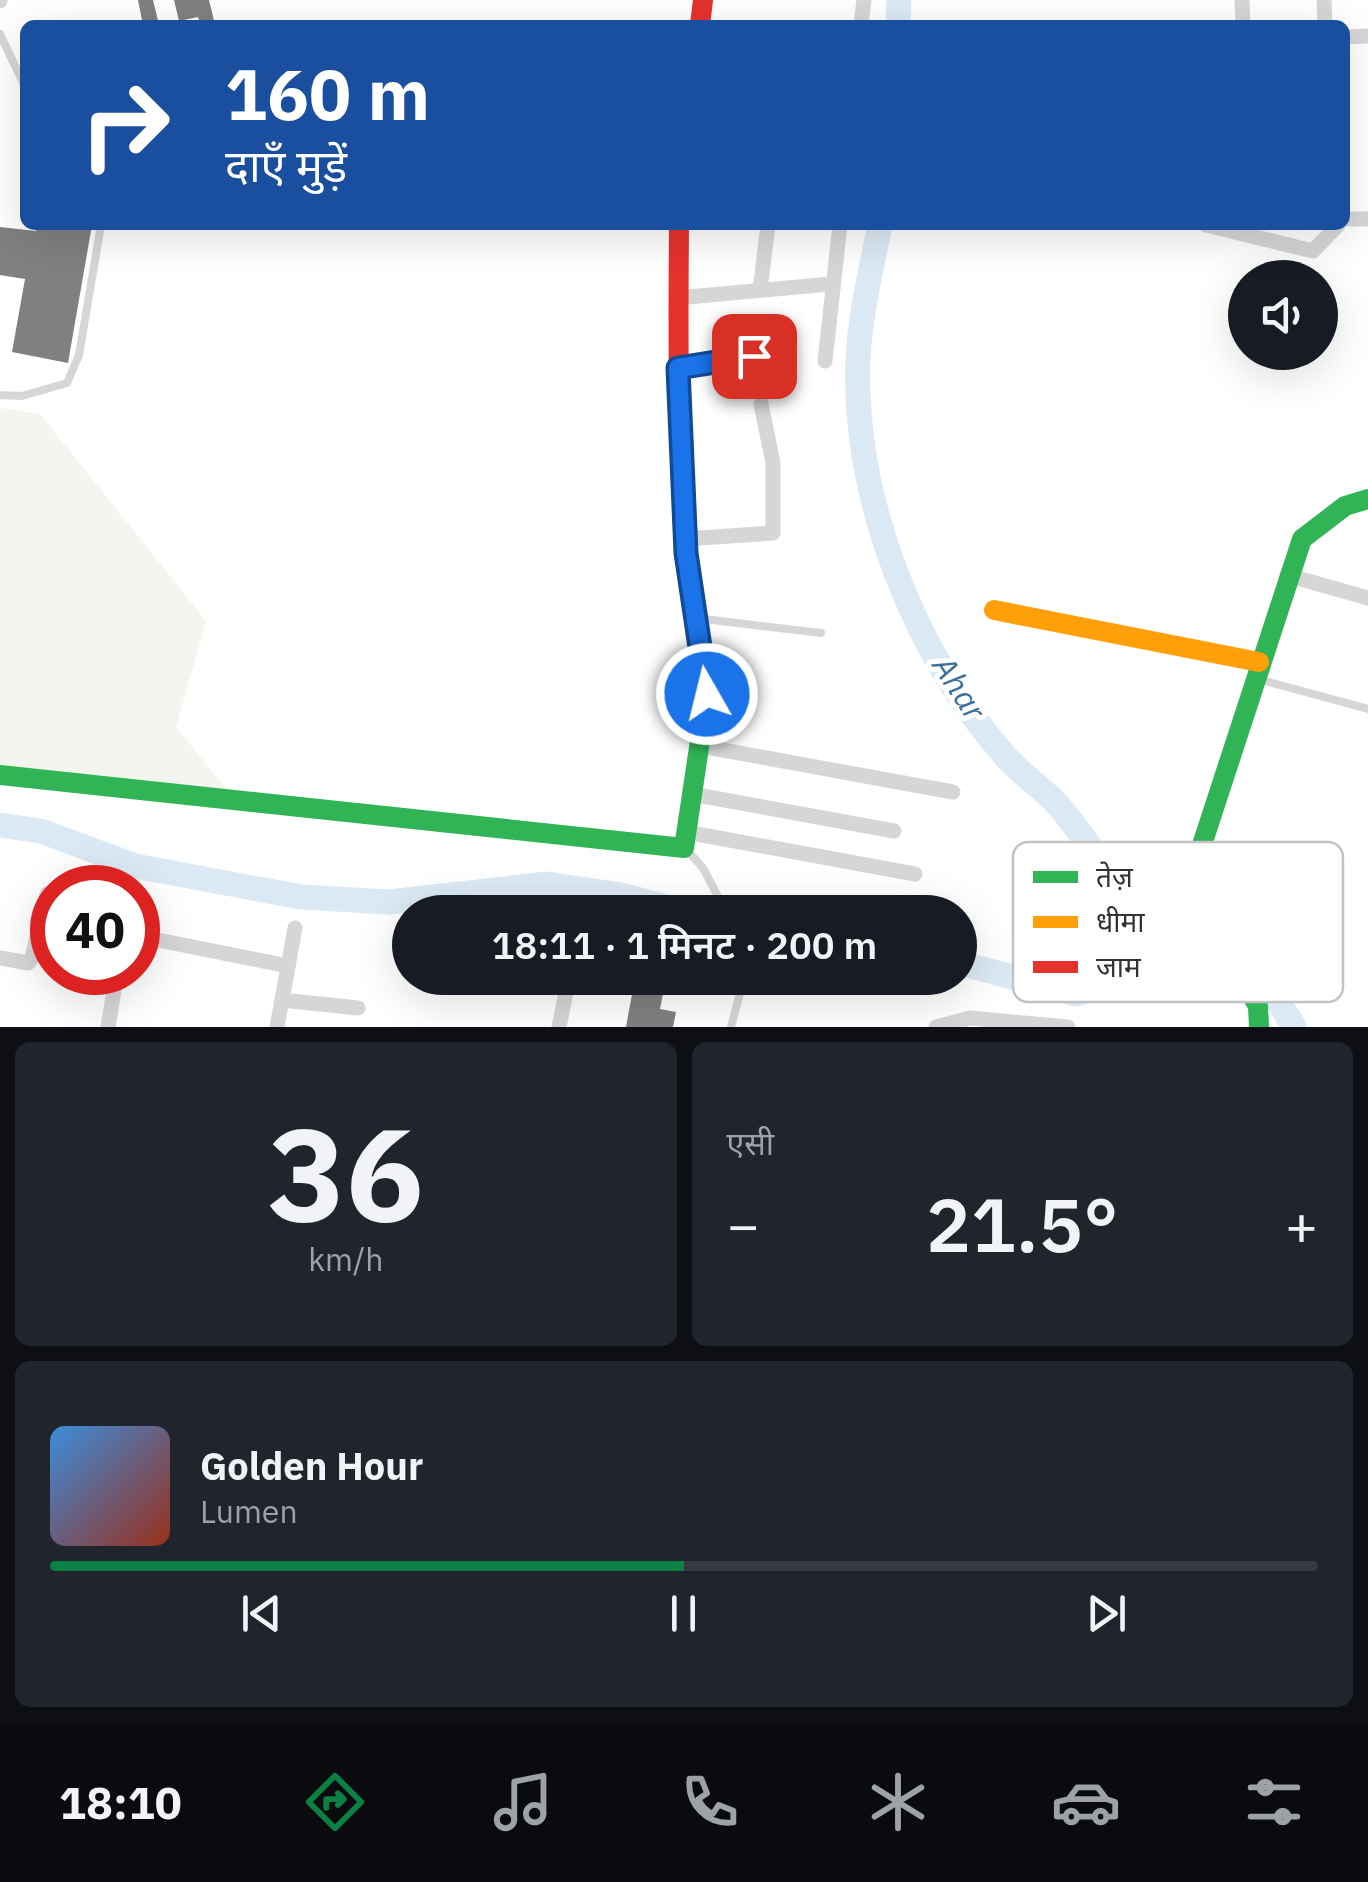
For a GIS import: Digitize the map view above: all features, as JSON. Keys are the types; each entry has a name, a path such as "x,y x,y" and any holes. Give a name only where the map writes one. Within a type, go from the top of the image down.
{"street":[{"path":"679,230 678,368 685,539 707,694 685,840"},
{"path":"760,290 767,230"},
{"path":"825,360 830,284 839,230"},
{"path":"1227,230 1313,251 1333,230"},
{"path":"678,298 830,284"},
{"path":"678,368 754,356"},
{"path":"685,539 774,532 773,463 761,404"},
{"path":"1203,842 1287,575 1302,539 1321,520 1368,499"},
{"path":"1287,575 1368,598"},
{"path":"994,610 1256,670"},
{"path":"700,746 953,792"},
{"path":"0,776 174,788 560,837 685,840 915,874"},
{"path":"692,794 894,831"},
{"path":"277,1027 295,928"},
{"path":"160,940 288,966"},
{"path":"0,958 28,964 30,961"},
{"path":"108,1027 113,995"},
{"path":"559,1027 566,995"},
{"path":"282,1000 358,1008"},
{"path":"936,1027 970,1018 1068,1026"}],"lane":[{"path":"0,34 20,76"},
{"path":"0,395 22,396 68,384 79,354 101,230"},
{"path":"696,618 820,633"},
{"path":"1256,670 1368,708"},
{"path":"685,840 717,895"},
{"path":"732,1027 740,995"}],"shaded area":[{"path":"0,408 40,414 206,621 176,727 227,790 0,765"}],"building":[{"path":"138,0 153,0 158,20 142,20"},
{"path":"174,0 209,0 214,20 179,20"},
{"path":"0,227 91,230 68,363 12,352 25,279 0,275"},
{"path":"632,995 663,995 660,1009 676,1012 673,1027 626,1027"}],"waterway":[{"name":"Ahar","path":"898,20 899,0"},
{"name":"Ahar","path":"879,230 861,326 859,413 878,519 896,572 943,671 973,716 1012,763 1056,803 1087,842"},
{"path":"0,825 41,831 135,866 301,897 392,902"},
{"path":"450,895 547,884 621,895"},
{"path":"977,968 1013,977"},
{"name":"Ahar","path":"1278,1002 1294,1027"}],"traffic: fast":[{"path":"1203,842 1302,539 1345,506 1368,499"},
{"path":"0,775 684,848 707,694 696,619"},
{"path":"1256,1002 1259,1027"}],"traffic: slow":[{"path":"994,610 1259,662"}],"traffic: jam":[{"path":"701,20 703,0"},
{"path":"679,230 682,472 696,619"}],"route":[{"path":"707,694 686,553 678,368 754,356"}]}
